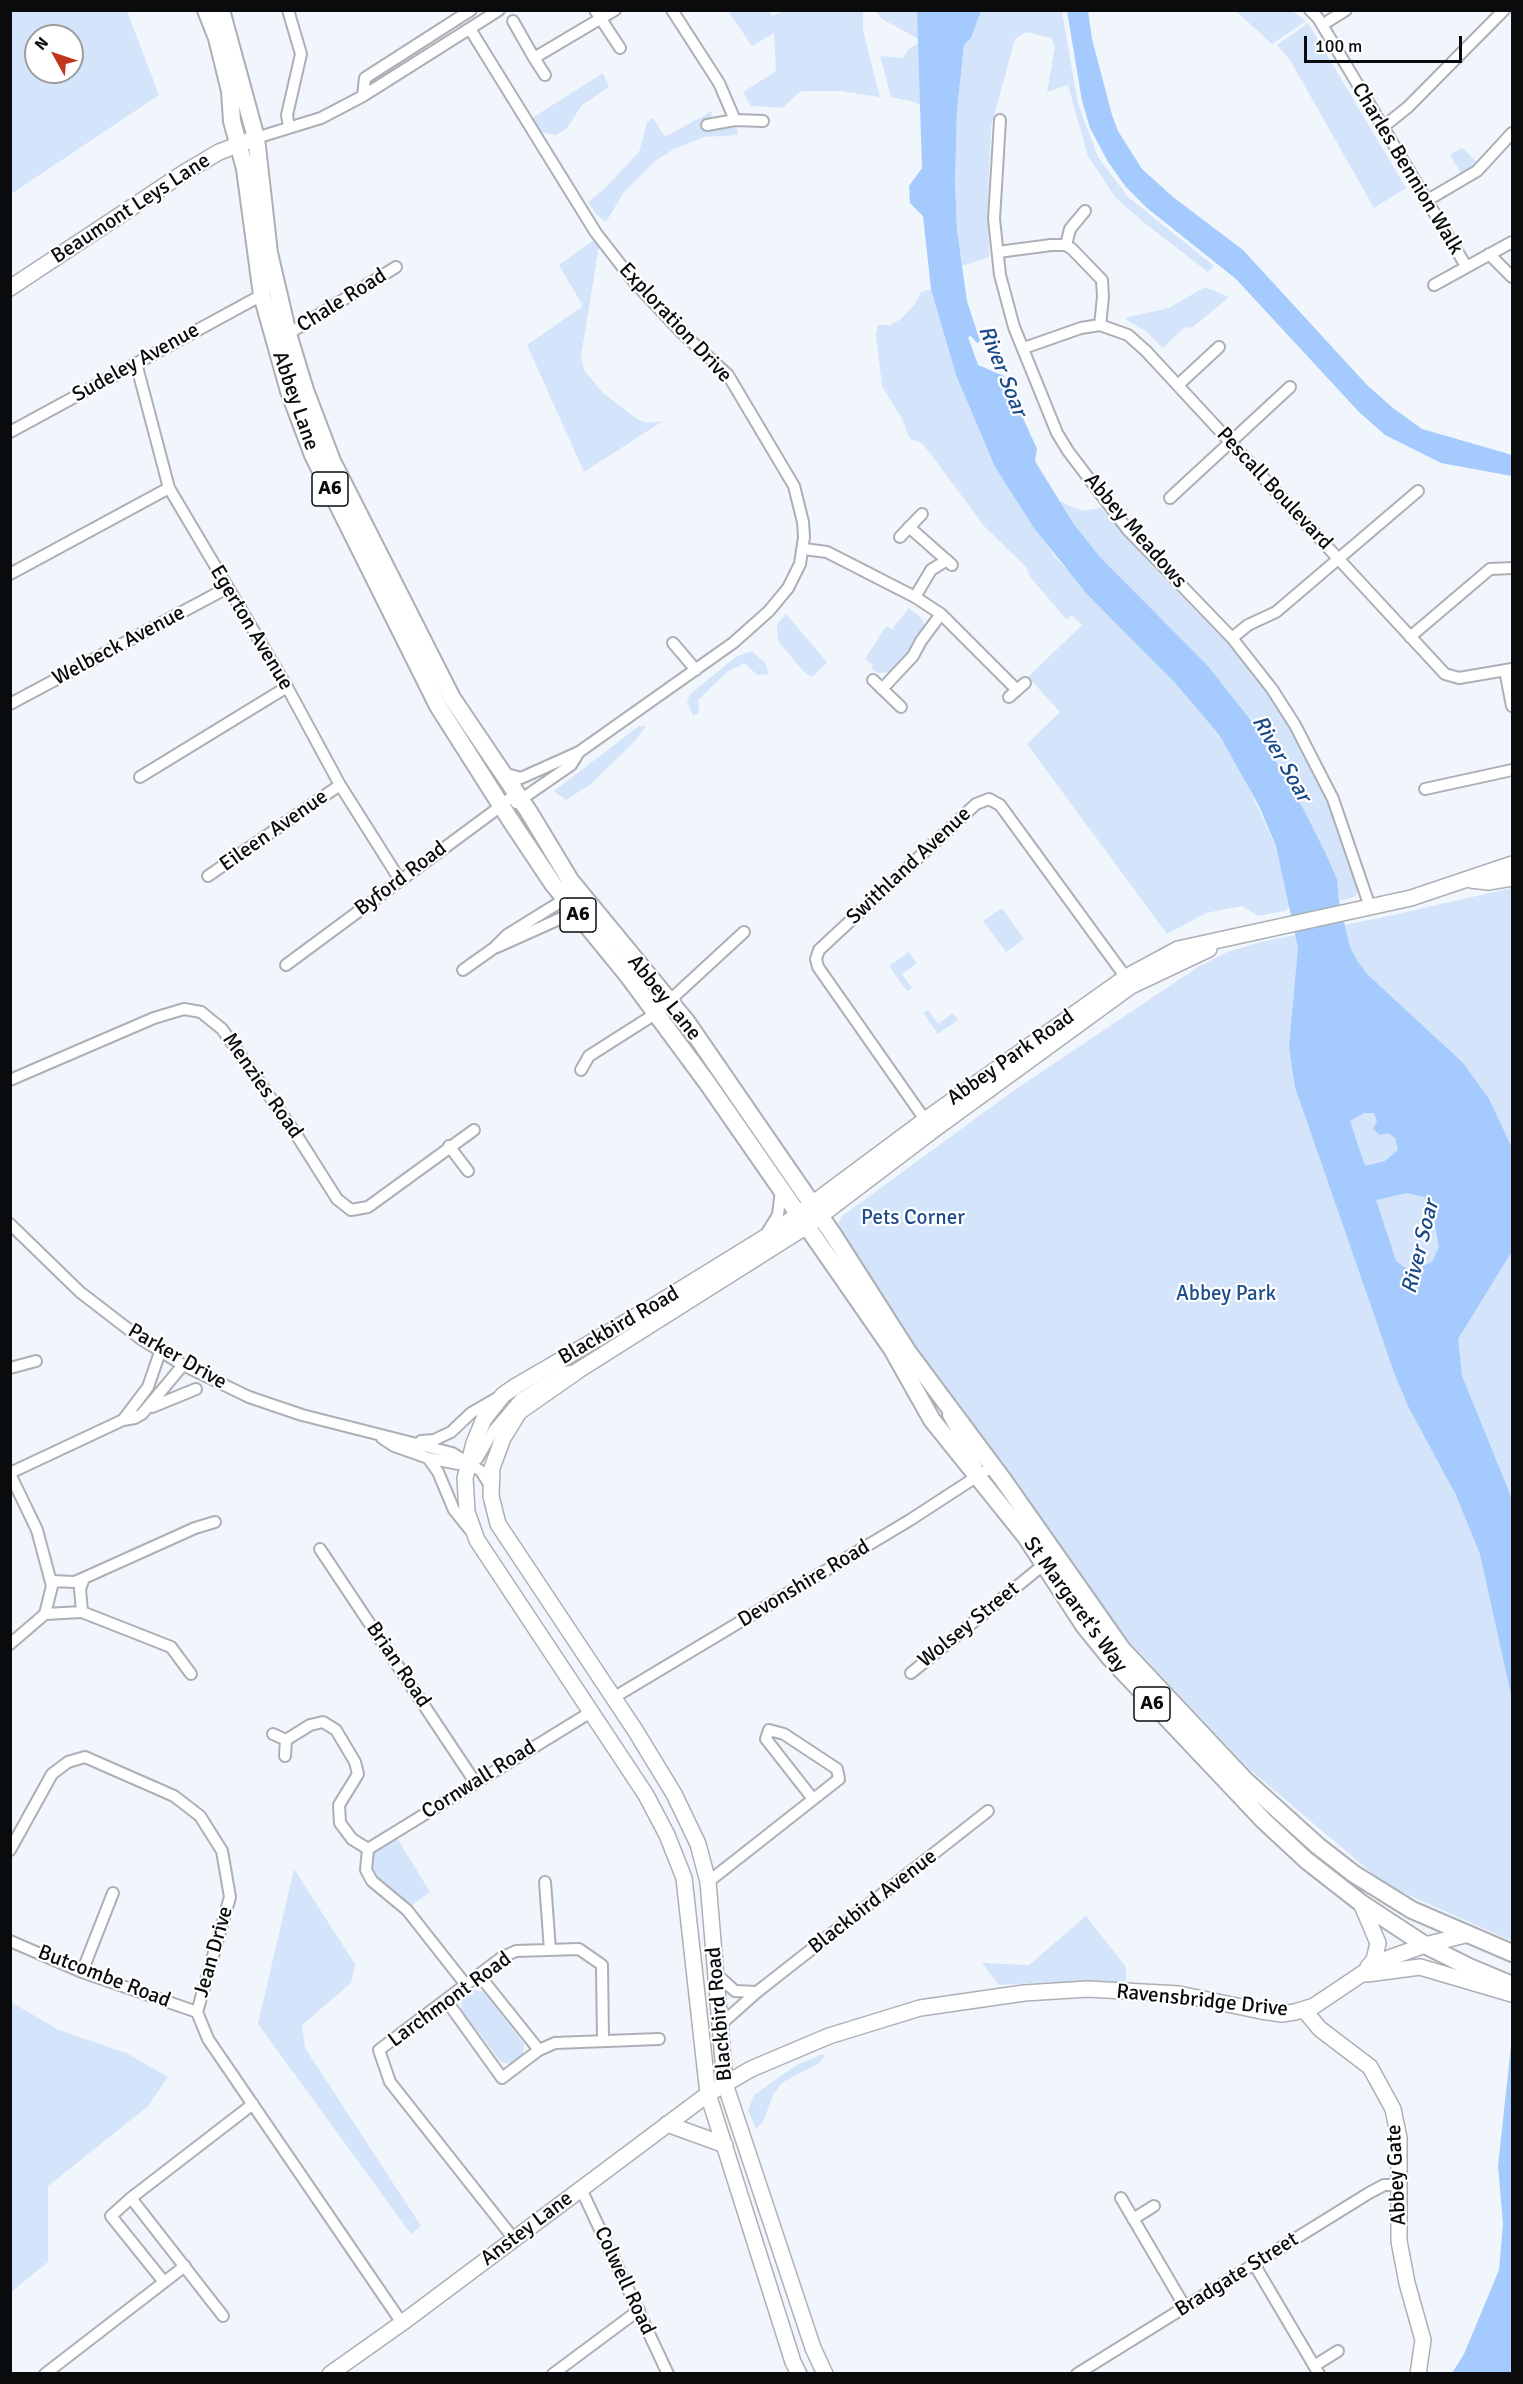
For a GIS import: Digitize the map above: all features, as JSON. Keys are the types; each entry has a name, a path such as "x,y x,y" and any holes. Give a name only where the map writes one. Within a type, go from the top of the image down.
{"main road":[{"name":"Abbey Lane","path":"206,10 217,38 230,91 232,121 248,140 262,295 289,391 313,455 438,706 515,796 517,822 531,850 708,1083 781,1190 809,1215"},
{"name":"Abbey Lane","path":"221,10 269,253 288,334 305,390 332,461 452,698 570,880 598,912 645,975 670,1001 809,1215"},
{"name":"St Margaret's Way","path":"809,1215 993,1466 1050,1559 1085,1627 1131,1684 1264,1821 1361,1904 1486,1981 1512,1985"},
{"name":"St Margaret's Way","path":"809,1215 892,1349 925,1410 975,1476 1050,1559 1122,1649 1246,1781 1318,1846 1354,1874 1412,1910 1465,1935 1507,1951"}],"street":[{"path":"288,10 301,54 286,115 289,127"},
{"path":"363,96 365,78 471,10"},
{"path":"248,140 321,118 363,96 499,10"},
{"path":"534,58 598,15 615,10"},
{"path":"672,10 719,83 735,120"},
{"name":"Charles Bennion Walk","path":"1310,10 1322,25 1466,266"},
{"path":"1322,25 1346,10"},
{"path":"1383,127 1408,106 1504,10"},
{"path":"598,15 620,48"},
{"path":"513,21 545,75"},
{"name":"Exploration Drive","path":"470,29 596,233 635,283 680,331 729,375 794,486 803,522 804,549 795,576 779,600 750,628 696,670 515,796"},
{"path":"707,125 735,120 763,121"},
{"name":"Abbey Meadows","path":"1000,120 994,219 1005,299 1052,420 1068,451 1128,530 1232,638 1272,689 1314,759 1336,807 1370,908"},
{"path":"1426,201 1477,171 1512,133"},
{"name":"Beaumont Leys Lane","path":"10,288 182,174 248,140"},
{"path":"1066,246 1070,229 1085,211"},
{"path":"1434,285 1512,242"},
{"path":"998,252 1066,246 1102,280 1100,325 1076,328 1024,348"},
{"path":"1489,255 1512,277"},
{"name":"Chale Road","path":"288,334 396,267"},
{"name":"Sudeley Avenue","path":"10,432 262,295"},
{"name":"Pescall Boulevard","path":"1100,325 1121,332 1139,343 1410,637 1449,676 1459,678 1509,669"},
{"path":"1179,385 1219,347"},
{"name":"Egerton Avenue","path":"136,363 169,488 288,687 340,785 400,880"},
{"path":"1170,498 1290,387"},
{"path":"10,574 169,488"},
{"path":"1232,638 1248,625 1276,612 1418,491"},
{"path":"900,537 922,513"},
{"path":"909,527 950,563 931,570 915,597"},
{"path":"804,549 827,552 915,597 959,629 1017,690"},
{"path":"1410,637 1490,569 1512,568"},
{"name":"Welbeck Avenue","path":"10,704 227,588"},
{"path":"882,689 913,656 921,641 941,615"},
{"path":"673,643 696,670"},
{"path":"1509,669 1512,706"},
{"path":"873,680 901,707"},
{"path":"140,777 288,687"},
{"name":"Exploration Drive","path":"515,796 570,765 579,752"},
{"path":"1425,789 1512,770"},
{"name":"Eileen Avenue","path":"208,876 340,785"},
{"name":"Byford Road","path":"286,965 515,796"},
{"name":"Swithland Avenue","path":"928,1125 818,967 817,954 976,804 989,799 1000,805 1129,981"},
{"name":"Abbey Park Road","path":"809,1215 928,1125 1129,981 1240,935 1370,908 1471,880 1485,871 1512,864"},
{"name":"Abbey Park Road","path":"1471,880 1488,882 1512,878"},
{"path":"570,880 571,904"},
{"path":"494,948 540,930 571,904"},
{"path":"463,970 494,948 507,935 571,904 598,912"},
{"path":"581,1070 589,1056 655,1014 744,932"},
{"name":"Menzies Road","path":"10,1080 154,1018 177,1010 193,1010 209,1016 222,1029 344,1206 359,1210 368,1207 474,1130"},
{"path":"449,1146 468,1171"},
{"path":"764,1239 777,1215 781,1190"},
{"name":"Blackbird Road","path":"799,2373 793,2362 708,2094 684,1878 668,1834 646,1795 477,1540 467,1512 464,1488 469,1462 484,1419 503,1395 764,1239 809,1215"},
{"name":"Blackbird Road","path":"809,1215 634,1337 579,1370 519,1412 500,1446 492,1468 491,1488 498,1524 674,1794 698,1844 708,1882 725,2084 813,2348 825,2373"},
{"name":"Parker Drive","path":"10,1224 80,1292 160,1352 183,1365 272,1406 452,1453 481,1471 491,1488"},
{"path":"626,1322 634,1337"},
{"path":"123,1420 148,1387 160,1352"},
{"path":"10,1368 36,1361"},
{"path":"149,1408 183,1365"},
{"name":"Blackbird Road","path":"469,1462 483,1452 494,1430 521,1398 564,1372 579,1370"},
{"path":"10,1644 45,1614 51,1597 51,1581 37,1530 10,1474 123,1420 135,1418 149,1408 196,1389"},
{"path":"940,1394 952,1424 978,1467 975,1476"},
{"name":"Parker Drive","path":"408,1441 434,1440 451,1432 471,1413 503,1395"},
{"name":"Parker Drive","path":"375,1433 394,1446 428,1458 458,1464 469,1462"},
{"path":"428,1458 438,1472 454,1510 477,1540"},
{"name":"Devonshire Road","path":"613,1698 910,1520 993,1466"},
{"path":"51,1581 75,1582 195,1528 214,1522"},
{"name":"Brian Road","path":"320,1549 475,1782"},
{"name":"Wolsey Street","path":"911,1673 1050,1559"},
{"path":"82,1612 80,1589 84,1578"},
{"path":"45,1614 82,1612 171,1647 191,1674"},
{"path":"591,1712 613,1698"},
{"name":"Cornwall Road","path":"368,1849 591,1712"},
{"path":"286,1740 310,1725 324,1722 336,1731 355,1762 358,1774 339,1805 340,1823 352,1839 368,1849 366,1870 372,1881 407,1910 466,1985"},
{"path":"708,1882 839,1779 837,1769 784,1734 769,1730 766,1732 766,1738 813,1799"},
{"path":"273,1734 286,1740"},
{"path":"285,1756 286,1740"},
{"name":"Jean Drive","path":"10,1850 52,1774 68,1762 85,1757 174,1796 200,1816 222,1851 230,1897 198,2012 208,2039 402,2323"},
{"name":"Blackbird Avenue","path":"720,2025 757,1992 988,1811"},
{"path":"545,1882 549,1950"},
{"path":"82,1972 113,1893"},
{"name":"Ravensbridge Drive","path":"1361,1904 1378,1943 1374,1960 1362,1974"},
{"name":"Ravensbridge Drive","path":"725,2084 751,2069 829,2036 921,2008 1024,1993 1093,1989 1179,1994 1282,2014 1304,2010 1381,1961 1425,1945 1465,1935"},
{"name":"Butcombe Road","path":"10,1941 82,1972 198,2012"},
{"name":"Larchmont Road","path":"514,2239 390,2082 379,2050 501,1958 516,1951 579,1949 602,1965 603,2041"},
{"name":"Ravensbridge Drive","path":"1362,1974 1420,1967 1486,1981 1512,1995"},
{"path":"716,1974 735,1991 757,1992"},
{"path":"479,1975 539,2050"},
{"path":"446,2000 502,2078 539,2050 555,2043 659,2039"},
{"name":"Abbey Gate","path":"1304,2010 1320,2029 1360,2057 1381,2083 1393,2109 1399,2138 1400,2241 1407,2283 1424,2340 1418,2373"},
{"name":"Anstey Lane","path":"330,2373 402,2323 667,2124 725,2084"},
{"path":"164,2282 111,2217 254,2104"},
{"path":"667,2124 725,2145"},
{"name":"Bradgate Street","path":"1077,2373 1369,2193 1384,2185 1399,2185"},
{"name":"Colwell Road","path":"580,2189 668,2373"},
{"path":"1121,2198 1185,2307"},
{"path":"131,2199 223,2316"},
{"path":"1133,2219 1154,2206"},
{"path":"1254,2264 1316,2370 1338,2351"},
{"path":"45,2373 184,2266"},
{"path":"553,2373 639,2310"}],"green space":[{"path":"11,10 127,11 159,95 11,194"},
{"path":"728,11 769,11 773,16 782,11 863,11 863,30 880,97 840,91 801,91 782,108 751,106 743,92 776,71 774,33 752,46"},
{"path":"876,11 917,11 919,39 882,19"},
{"path":"981,11 1062,11 1078,104 1098,157 1128,197 1214,266 1208,272 1115,197 1088,156 1068,85 1047,92 1055,47 1051,38 1026,32 1015,39 991,127 988,196 989,257 962,266 957,230 955,181 957,110 964,45 971,38"},
{"path":"1236,11 1292,11 1306,21 1272,44"},
{"path":"1308,23 1406,188 1374,208 1290,60 1277,45"},
{"path":"919,43 921,106 915,102 891,97 880,56 903,58 909,49"},
{"path":"603,73 609,87 582,105 567,128 556,135 541,132 532,118"},
{"path":"712,111 709,129 735,120 738,135 704,137 674,149 655,161 624,192 606,222 596,214 588,202 605,188 639,152 647,122 653,118 665,137"},
{"path":"1462,148 1477,162 1461,173 1450,155"},
{"path":"594,240 599,246 581,356 584,370 602,392 634,417 646,423 663,421 584,472 527,345 583,306 559,265"},
{"path":"1205,287 1229,297 1193,327 1184,328 1163,348 1147,332 1124,318 1169,308"},
{"path":"931,289 956,375 995,467 1055,557 1176,684 1220,736 1240,769 1276,847 1290,906 1285,911 1258,916 1242,906 1206,913 1167,934 1027,744 1060,712 1028,677 1082,625 1071,615 1067,620 1031,578 1026,567 984,526 927,449 920,442 910,439 902,419 882,386 876,335 878,325 890,325 901,319 914,305 921,292"},
{"path":"1059,501 1082,511 1101,508 1154,568 1232,648 1268,695 1289,728 1329,807 1358,888 1356,896 1339,901 1337,879 1326,854 1304,810 1256,727 1208,666 1100,557"},
{"path":"909,608 923,620 924,625 906,658 891,672 878,673 865,659 886,626 892,629"},
{"path":"786,614 827,662 812,677 804,672 778,641 777,625"},
{"path":"752,651 765,663 769,674 757,675 745,663 727,672 698,700 699,712 693,716 687,702 690,694 736,657"},
{"path":"639,726 646,726 636,740 591,784 566,800 554,791"},
{"name":"Abbey Park","path":"1512,888 1512,1941 1386,1885 1248,1768 1110,1621 920,1358 840,1234 838,1225 841,1217 1013,1091 1198,967 1227,952 1261,942"},
{"path":"1002,908 1024,939 1006,952 983,921"},
{"path":"909,952 917,963 902,974 912,988 907,991 889,966"},
{"path":"928,1010 938,1024 953,1013 958,1020 938,1034 923,1013"},
{"path":"397,1838 430,1892 412,1905 376,1875 372,1864 374,1852"},
{"path":"294,1869 355,1964 351,1983 302,2025 305,2048 421,2226 411,2234 258,2024"},
{"path":"1086,1916 1126,1967 1126,1983 1052,1982 999,1985 982,1963 1029,1965"},
{"path":"474,1990 484,1992 524,2044 523,2054 511,2064 501,2062 461,2010 462,1999"},
{"path":"11,2002 59,2030 126,2053 168,2077 148,2106 48,2186 48,2262 11,2292"},
{"path":"822,2054 825,2056 818,2064 783,2082 774,2093 763,2122 756,2129 748,2110 754,2095 795,2066"}],"water":[{"path":"917,11 981,11 971,38 964,45 957,110 955,181 957,230 967,301 980,341 977,343 971,336 968,337 978,365 1004,376 1037,449 1035,461 1073,523 1100,557 1208,666 1256,727 1304,810 1337,879 1339,901 1350,947 1358,962 1368,975 1463,1063 1489,1099 1512,1148 1512,1251 1458,1339 1462,1376 1512,1499 1512,1699 1480,1554 1456,1495 1409,1408 1395,1375 1295,1087 1289,1047 1298,948 1276,846 1259,806 1220,736 1176,684 1086,593 1034,528 995,467 956,375 931,289 923,216 910,203 909,186 922,168","holes":["1364,1113 1374,1113 1377,1121 1373,1129 1380,1135 1388,1133 1395,1138 1398,1150 1385,1161 1365,1166 1350,1121","1407,1193 1424,1197 1432,1209 1439,1247 1432,1262 1410,1271 1396,1261 1376,1200"]},
{"path":"1067,11 1088,11 1092,39 1112,115 1118,131 1142,169 1173,197 1243,250 1367,385 1393,408 1422,429 1509,454 1512,456 1512,476 1441,463 1385,435 1359,412 1236,279 1147,208 1126,187 1108,162 1090,128 1082,101"},
{"path":"1512,2037 1512,2366 1510,2373 1452,2373 1464,2354 1499,2270 1503,2224 1498,2166"}],"water label":[{"name":"River Soar","path":"1002,371"},
{"name":"River Soar","path":"1281,759"},
{"name":"River Soar","path":"1421,1247"}],"park label":[{"name":"Pets Corner","path":"913,1218"}]}
